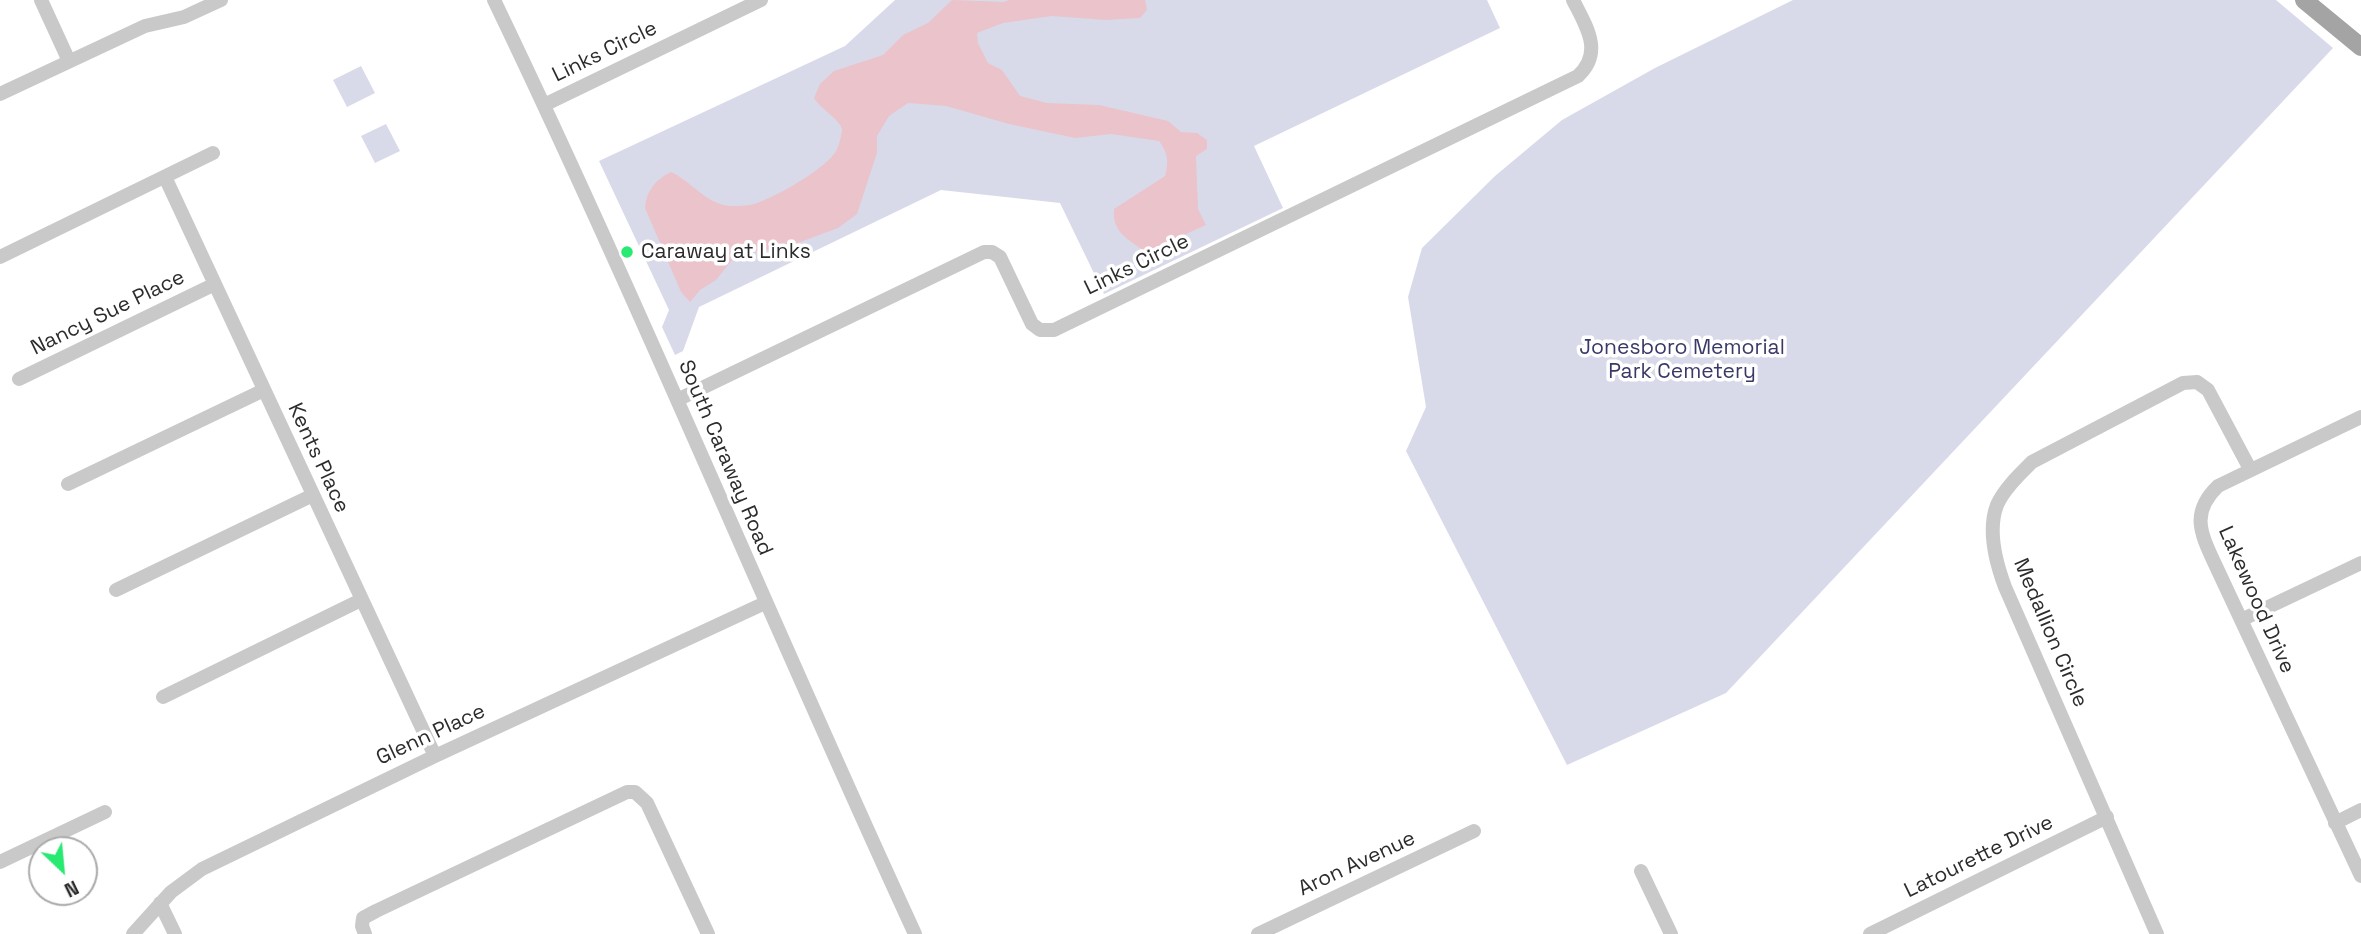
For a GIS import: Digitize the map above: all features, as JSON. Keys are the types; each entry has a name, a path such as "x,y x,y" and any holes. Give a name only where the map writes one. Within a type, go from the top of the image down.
{"main road":[{"path":"2304,0 2361,47"}],"street":[{"path":"41,0 69,61"},
{"path":"0,94 145,26 173,20 197,5 221,0"},
{"name":"South Caraway Road","path":"494,0 602,230 765,603 915,934"},
{"name":"Links Circle","path":"544,104 761,0"},
{"name":"Links Circle","path":"677,400 984,252 992,252 1000,257 1032,324 1040,330 1054,330 1578,76 1591,59 1593,47 1577,1"},
{"path":"0,257 214,153"},
{"name":"Kents Place","path":"165,177 435,756"},
{"name":"Nancy Sue Place","path":"19,379 215,284"},
{"name":"Medallion Circle","path":"2157,934 1995,559 1994,528 1997,506 2015,479 2032,462 2183,383 2197,382 2208,390 2250,469"},
{"path":"68,484 264,390"},
{"name":"Lakewood Drive","path":"2361,417 2218,486 2205,501 2200,519 2201,533 2361,876"},
{"path":"116,590 313,495"},
{"path":"2241,620 2361,563"},
{"path":"163,696 361,600"},
{"name":"Glenn Place","path":"133,934 171,892 202,869 435,756 765,603"},
{"path":"365,934 363,918 627,792 635,792 647,803 708,934"},
{"path":"2335,823 2361,810"},
{"path":"0,862 105,812"},
{"name":"Latourette Drive","path":"1870,934 2107,817"},
{"name":"Aron Avenue","path":"1258,934 1474,831"},
{"path":"1641,871 1671,934"},
{"path":"160,903 175,934"}],"green space":[{"path":"895,0 1487,0 1500,28 1254,146 1283,208 1104,294 1060,203 941,190 699,307 683,351 675,355 662,327 669,310 599,161 845,46"},
{"name":"Jonesboro Memorial Park Cemetery","path":"1793,0 2276,0 2333,48 1726,693 1567,765 1406,451 1426,407 1408,297 1422,248 1495,176 1562,120 1655,68"},
{"path":"361,66 375,93 347,107 333,80"},
{"path":"386,124 400,151 375,163 361,136"}],"shaded area":[{"path":"952,0 1145,0 1147,10 1140,18 1106,20 1052,16 1003,23 977,33 978,43 988,63 1002,70 1020,96 1047,103 1099,105 1168,121 1181,132 1197,133 1207,140 1207,149 1196,156 1198,209 1206,225 1146,252 1118,230 1114,209 1165,176 1167,157 1159,141 1111,134 1075,138 1009,124 946,106 908,103 889,116 877,136 877,153 857,214 838,228 784,248 751,252 732,260 716,280 700,290 690,302 681,292 645,208 647,196 656,182 671,172 706,197 731,206 757,203 798,182 828,161 841,138 841,126 814,98 820,84 834,71 883,55 903,35 928,23"}],"place":[{"name":"Caraway at Links","path":"627,252"}]}
